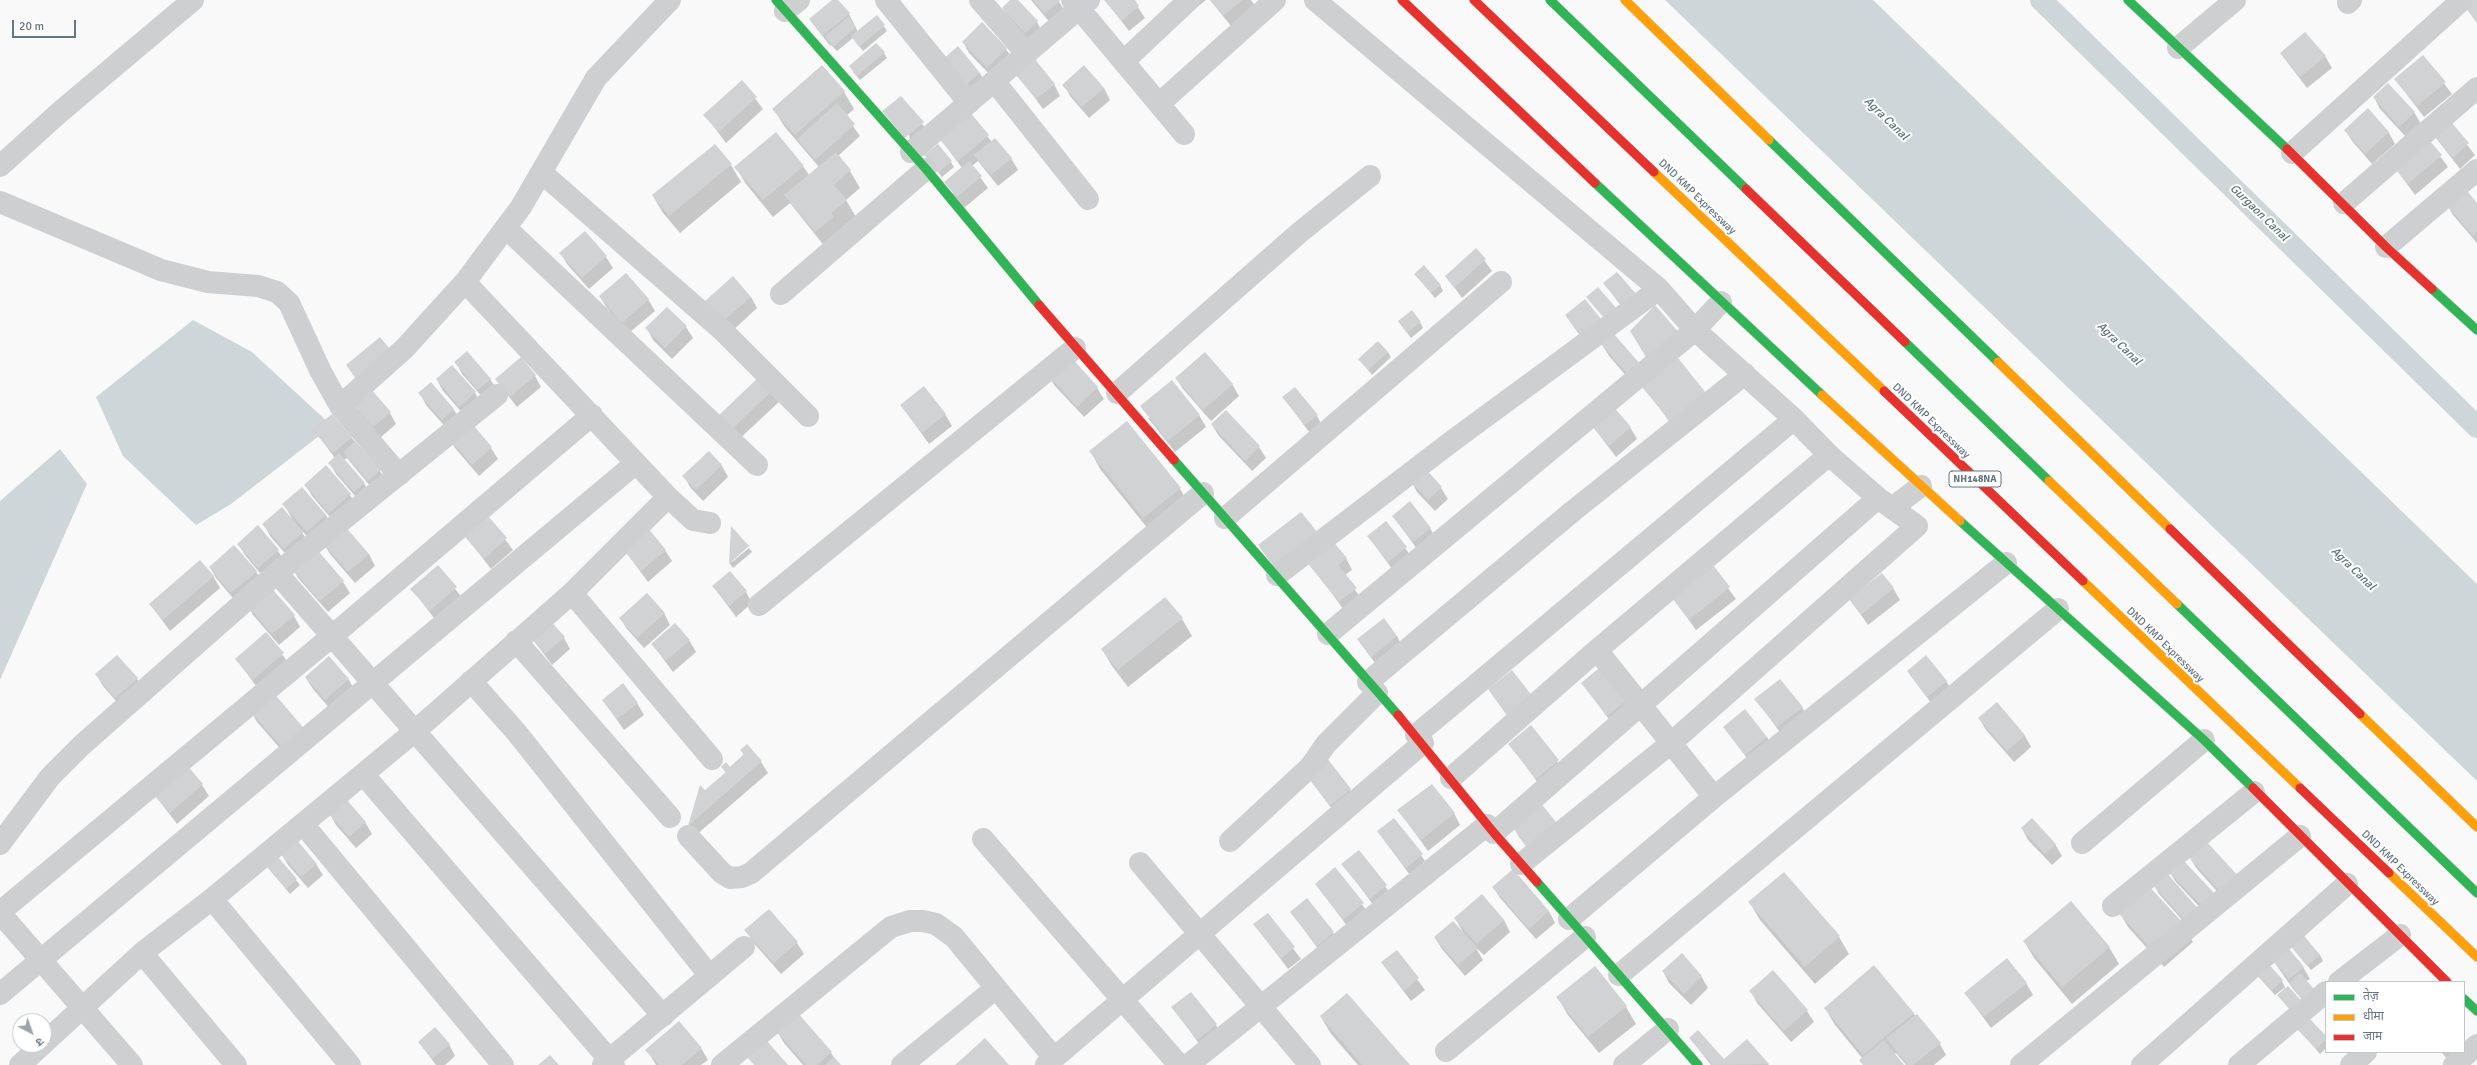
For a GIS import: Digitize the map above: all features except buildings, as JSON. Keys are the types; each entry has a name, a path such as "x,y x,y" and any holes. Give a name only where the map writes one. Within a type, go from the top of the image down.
{"main road":[{"path":"1402,0 1721,302 1921,486 2204,740 2254,792 2446,981"},
{"name":"DND KMP Expressway","path":"1474,0 2477,957"},
{"path":"1550,0 2477,894"},
{"path":"1625,0 2477,827"},
{"path":"2128,0 2292,153 2344,203 2386,247 2477,330"},
{"path":"787,4 1075,348 1117,393 1202,492 1277,575 1373,688 1420,739 1491,829 1698,1065"},
{"path":"2465,1000 2477,1011"}],"street":[{"path":"0,166 66,107 193,0"},
{"path":"340,406 404,349 465,282 507,229 542,173 596,78 670,0"},
{"path":"886,0 969,104"},
{"path":"980,0 1027,54"},
{"path":"1124,61 1189,0"},
{"path":"1160,103 1275,0"},
{"path":"1315,0 1659,289 1695,330 1794,419 1830,455 1885,503 1917,526 1670,744 1521,864"},
{"path":"2178,48 2235,0"},
{"path":"2292,153 2462,0"},
{"path":"911,152 1027,54 1080,3 1124,61 1184,134"},
{"path":"995,82 1088,199"},
{"path":"2344,203 2477,88"},
{"path":"781,294 926,169"},
{"path":"2386,247 2477,170"},
{"path":"542,173 722,330 808,416"},
{"path":"1117,393 1299,233 1370,176"},
{"path":"0,202 161,270 208,282 258,286 277,292 289,303 318,365 340,406 399,475"},
{"path":"507,229 757,465"},
{"path":"465,282 668,497 693,520 710,523"},
{"path":"1225,518 1501,282"},
{"path":"1277,575 1451,442 1659,289"},
{"path":"1328,634 1695,330 1721,302"},
{"path":"759,605 1075,348"},
{"path":"1230,841 1310,767 1326,744 1373,688 1573,511 1745,374"},
{"path":"0,844 50,776 82,744 277,573 497,395"},
{"path":"132,1065 0,912 331,637 592,415"},
{"path":"722,1065 891,927 910,921 923,921 944,928 954,937 996,988 1050,1062 1198,935 1420,739 1794,419"},
{"path":"1451,778 1597,650 1830,455"},
{"path":"0,994 206,820 372,685 636,463"},
{"path":"1188,1065 1260,1006 1491,829 1885,503 1921,486"},
{"path":"688,836 722,873 730,878 742,877 751,873 1202,492"},
{"path":"20,1065 83,1010 142,953 212,899 414,732 572,593 668,497"},
{"path":"1569,919 1714,797 2006,563"},
{"path":"277,573 372,685 459,781 662,1016"},
{"path":"572,593 712,760"},
{"path":"1618,975 2058,609"},
{"path":"516,641 670,817"},
{"path":"1597,650 1642,705 1670,744 1714,797"},
{"path":"471,681 517,733 710,976"},
{"path":"2082,843 2204,740"},
{"path":"363,774 609,1063 744,947"},
{"path":"2113,906 2254,792"},
{"path":"302,824 503,1065"},
{"path":"2021,1065 2300,836"},
{"path":"983,839 1180,1065"},
{"path":"1140,863 1198,935 1310,1065"},
{"path":"2142,1065 2347,884"},
{"path":"212,899 350,1065"},
{"path":"2340,981 2400,935"},
{"path":"1446,1052 1585,937"},
{"path":"142,953 236,1065"},
{"path":"902,1065 996,988"},
{"path":"2239,1065 2325,993"},
{"path":"1624,1065 1668,1029"},
{"path":"2454,1065 2477,1046"},
{"path":"2351,1065 2365,1053"}],"water":[{"name":"Agra Canal","path":"1665,0 1873,0 2477,584 2477,781"},
{"path":"193,320 252,352 332,426 231,504 196,525 123,456 96,397"},
{"path":"60,449 87,484 0,680 0,501"}],"waterway":[{"name":"Gurgaon Canal","path":"2041,0 2477,427"}],"traffic: fast":[{"path":"776,0 926,169 1039,305"},
{"path":"1550,0 1746,189"},
{"path":"2128,0 2287,149"},
{"path":"1769,140 1998,362"},
{"path":"1595,183 1822,395"},
{"path":"2432,289 2477,330"},
{"path":"1905,342 2049,481"},
{"path":"1174,460 1398,715"},
{"path":"1960,521 2204,740 2253,788"},
{"path":"2177,604 2477,893"},
{"path":"1537,882 1698,1065"},
{"path":"2465,1000 2477,1011"}],"traffic: slow":[{"path":"1625,0 1769,140"},
{"path":"1654,172 1884,391"},
{"path":"1998,362 2170,529"},
{"path":"1822,395 1960,521"},
{"path":"2049,481 2177,604"},
{"path":"2083,581 2300,788"},
{"path":"2360,714 2477,827"},
{"path":"2389,873 2477,957"}],"traffic: jam":[{"path":"1402,0 1595,183"},
{"path":"1474,0 1654,172"},
{"path":"2287,149 2386,247 2432,289"},
{"path":"1746,189 1905,342"},
{"path":"1039,305 1174,460"},
{"path":"1884,391 2083,581"},
{"path":"2170,529 2360,714"},
{"path":"1398,715 1494,833 1537,882"},
{"path":"2253,788 2446,981"},
{"path":"2300,788 2389,873"}]}
